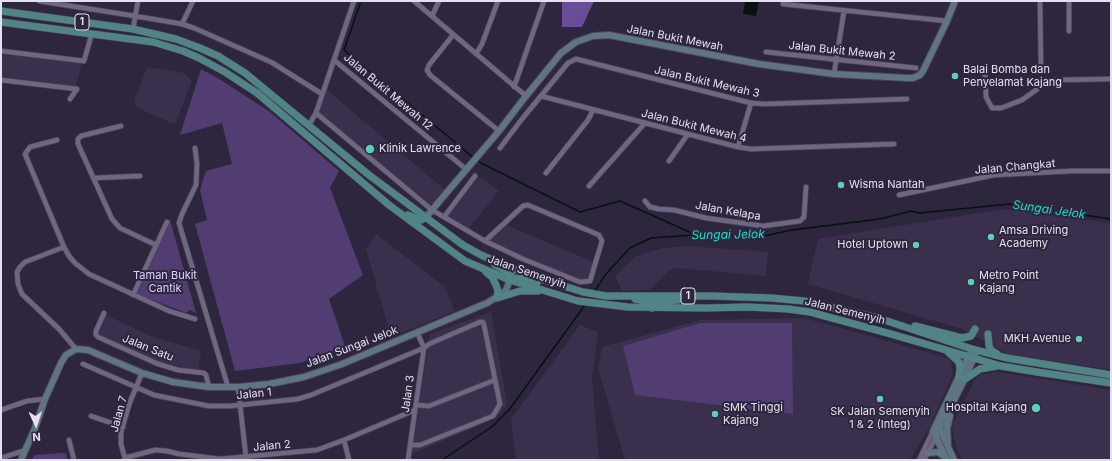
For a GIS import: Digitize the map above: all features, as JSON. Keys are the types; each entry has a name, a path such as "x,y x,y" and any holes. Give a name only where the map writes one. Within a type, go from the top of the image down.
{"main road":[{"name":"Jalan Semenyih","path":"1,11 133,29 176,39 218,56 245,73 369,175 463,245 481,255 528,275 583,292 608,296 712,296 771,298 804,301 878,318 974,350 1007,358 1111,375"},
{"name":"Jalan Semenyih","path":"1,22 153,42 183,51 225,72 257,93 389,205 465,261 510,280 546,292 578,301 628,307 748,307 788,309 810,312 1001,366 1111,383"},
{"path":"389,205 394,205 417,219 421,220 426,218 426,226 434,238"},
{"path":"481,255 485,260 510,273 510,280 521,278 559,288 569,288"},
{"path":"481,268 492,277 498,291 497,298 520,292 546,292"},
{"path":"608,296 648,301 651,303 652,308"},
{"path":"652,308 655,302 659,300 698,299 712,296"},
{"path":"878,318 917,326 962,338 971,336 975,329"},
{"path":"988,334 989,346 991,350 1007,358"},
{"path":"945,350 959,362 962,378 980,369 1001,366"}],"street":[{"path":"39,1 54,2 182,24 271,62 322,94"},
{"path":"133,29 138,1"},
{"path":"182,24 193,1"},
{"path":"309,125 316,113 353,1"},
{"path":"414,1 526,96"},
{"path":"432,16 439,1"},
{"path":"476,54 482,44 498,1"},
{"path":"514,86 544,1"},
{"name":"Jalan Bukit Mewah","path":"426,218 514,113 561,53 576,42 593,36 609,35 759,64 834,74 913,78 920,75 923,71 955,1"},
{"path":"1040,1 1041,70"},
{"path":"1069,1 1069,32"},
{"path":"783,4 947,21"},
{"path":"834,74 844,11"},
{"path":"1,51 84,61 92,33"},
{"path":"453,35 429,65 427,70 430,75 499,131"},
{"name":"Jalan Bukit Mewah 2","path":"766,52 916,68"},
{"name":"Jalan Bukit Mewah 3","path":"541,96 568,63 576,59 750,103 765,104 907,99"},
{"name":"Jalan Bukit Mewah 12","path":"334,60 467,170"},
{"path":"985,73 986,97 992,108 1001,108 1022,100 1043,85 1054,80 1111,79"},
{"path":"1,80 77,89 70,99"},
{"path":"500,148 541,96"},
{"name":"Jalan Bukit Mewah 4","path":"541,96 738,147 758,149 894,144"},
{"path":"738,147 750,103"},
{"path":"546,173 588,120 593,110"},
{"path":"316,113 432,210 485,241 523,259 580,282 590,281 602,241 599,235 528,205 522,206 485,241"},
{"path":"514,113 522,119"},
{"path":"589,186 645,123"},
{"path":"121,126 81,136 78,139 78,144 112,219 120,228 156,245"},
{"path":"669,161 688,134"},
{"path":"57,140 30,147 25,154 68,256 89,274 169,311 195,318"},
{"path":"195,148 197,164 196,185 179,223 228,387"},
{"name":"Jalan Changkat","path":"899,195 994,176 1072,171 1111,171"},
{"path":"94,178 140,176"},
{"path":"444,217 475,176"},
{"name":"Jalan Kelapa","path":"645,200 650,206 659,209 674,210 706,218 763,226 800,221 804,217 806,187"},
{"path":"133,295 167,222"},
{"path":"21,460 61,363 66,355 76,349 60,329 22,294 18,284 17,272 26,262 64,247"},
{"name":"Jalan Sungai Jelok","path":"76,349 88,350 142,373 173,382 209,387 238,387 269,384 304,377 342,364 477,308 497,298 506,290 510,280"},
{"name":"Jalan Satu","path":"104,313 96,331 98,338 158,364 178,370 204,373 206,374 209,387"},
{"name":"Jalan 1","path":"83,364 154,395 209,406 230,406 298,399 424,348 429,344 483,322 495,380"},
{"path":"417,332 424,348"},
{"name":"Jalan 3","path":"408,460 424,348"},
{"path":"919,460 950,409 974,350"},
{"name":"Jalan 7","path":"125,459 121,444 121,432 142,373"},
{"path":"954,460 939,427 962,378"},
{"path":"410,445 420,445 493,416 500,404 495,380"},
{"name":"Jalan 2","path":"125,459 155,450 220,460 317,450 344,440 415,407 429,406 495,380"},
{"path":"238,387 246,457"},
{"path":"1,410 27,402 45,399"},
{"path":"948,448 947,429 951,415 950,409"},
{"path":"91,416 123,427"},
{"path":"924,460 935,434"},
{"path":"935,434 946,459"},
{"path":"69,440 74,460"},
{"path":"344,440 349,460"},
{"path":"1,458 26,450"},
{"path":"928,453 938,452 946,459"},
{"path":"179,454 181,460"},
{"path":"286,454 288,460"}],"shaded area":[{"path":"562,1 594,1 582,27 562,27"},
{"path":"745,1 759,1 756,16 743,14"},
{"path":"1,54 82,63 76,86 1,77"},
{"path":"147,67 184,73 191,80 176,122 171,123 136,107 134,101"},
{"path":"326,89 445,190 432,206 318,113"},
{"path":"479,177 499,191 468,229 447,216 476,178"},
{"path":"1004,209 1111,223 1111,370 1007,354 962,329 808,284 818,239"},
{"path":"506,225 594,262 588,280 580,281 489,241"},
{"path":"376,234 445,287 455,311 391,337 366,249"},
{"path":"688,246 768,252 766,276 677,268 670,270 649,290 622,291 615,276 636,256 663,248"},
{"path":"491,312 507,405 496,418 412,454 430,334"},
{"path":"106,315 155,338 199,350 201,353 198,370 158,362 99,336 98,332"},
{"name":"SMK Tinggi Kajang","path":"804,318 950,359 953,374 931,424 910,460 625,460 598,368 602,347 700,320"},
{"path":"580,325 598,332 592,378 599,460 516,460 511,419"},
{"name":"Hospital Kajang","path":"998,372 1111,390 1111,460 962,460 957,449 952,426 975,379 981,374"}],"green space":[{"path":"201,69 221,80 270,112 339,171 330,188 363,275 329,299 345,346 300,363 235,371 195,224 207,220 200,190 206,171 232,164 222,123 180,135"},
{"name":"Taman Bukit Cantik","path":"170,220 196,313 190,310 186,313 137,294"},
{"path":"700,323 792,323 793,414 635,395 623,346"},
{"path":"66,453 67,460 31,460 35,455"}],"waterway":[{"path":"361,1 344,50 474,158"},
{"path":"477,160 580,212 620,201 694,234"},
{"name":"Sungai Jelok","path":"594,292 606,274 630,248 651,238 695,235 760,237 792,230 880,219 911,211 919,213 1010,204 1111,219"},
{"name":"Sungai Jelok","path":"442,460 493,426 509,410 585,305"}],"place":[{"name":"Balai Bomba dan Penyelamat Kajang","path":"955,76"},
{"name":"Klinik Lawrence","path":"370,149"},
{"name":"Wisma Nantah","path":"841,185"},
{"name":"Amsa Driving Academy","path":"991,237"},
{"name":"Hotel Uptown","path":"916,245"},
{"name":"Metro Point Kajang","path":"971,282"},
{"name":"MKH Avenue","path":"1079,339"},
{"name":"SK Jalan Semenyih 1 & 2 (Integ)","path":"880,399"},
{"name":"Hospital Kajang","path":"1036,408"},
{"name":"SMK Tinggi Kajang","path":"715,414"}]}
